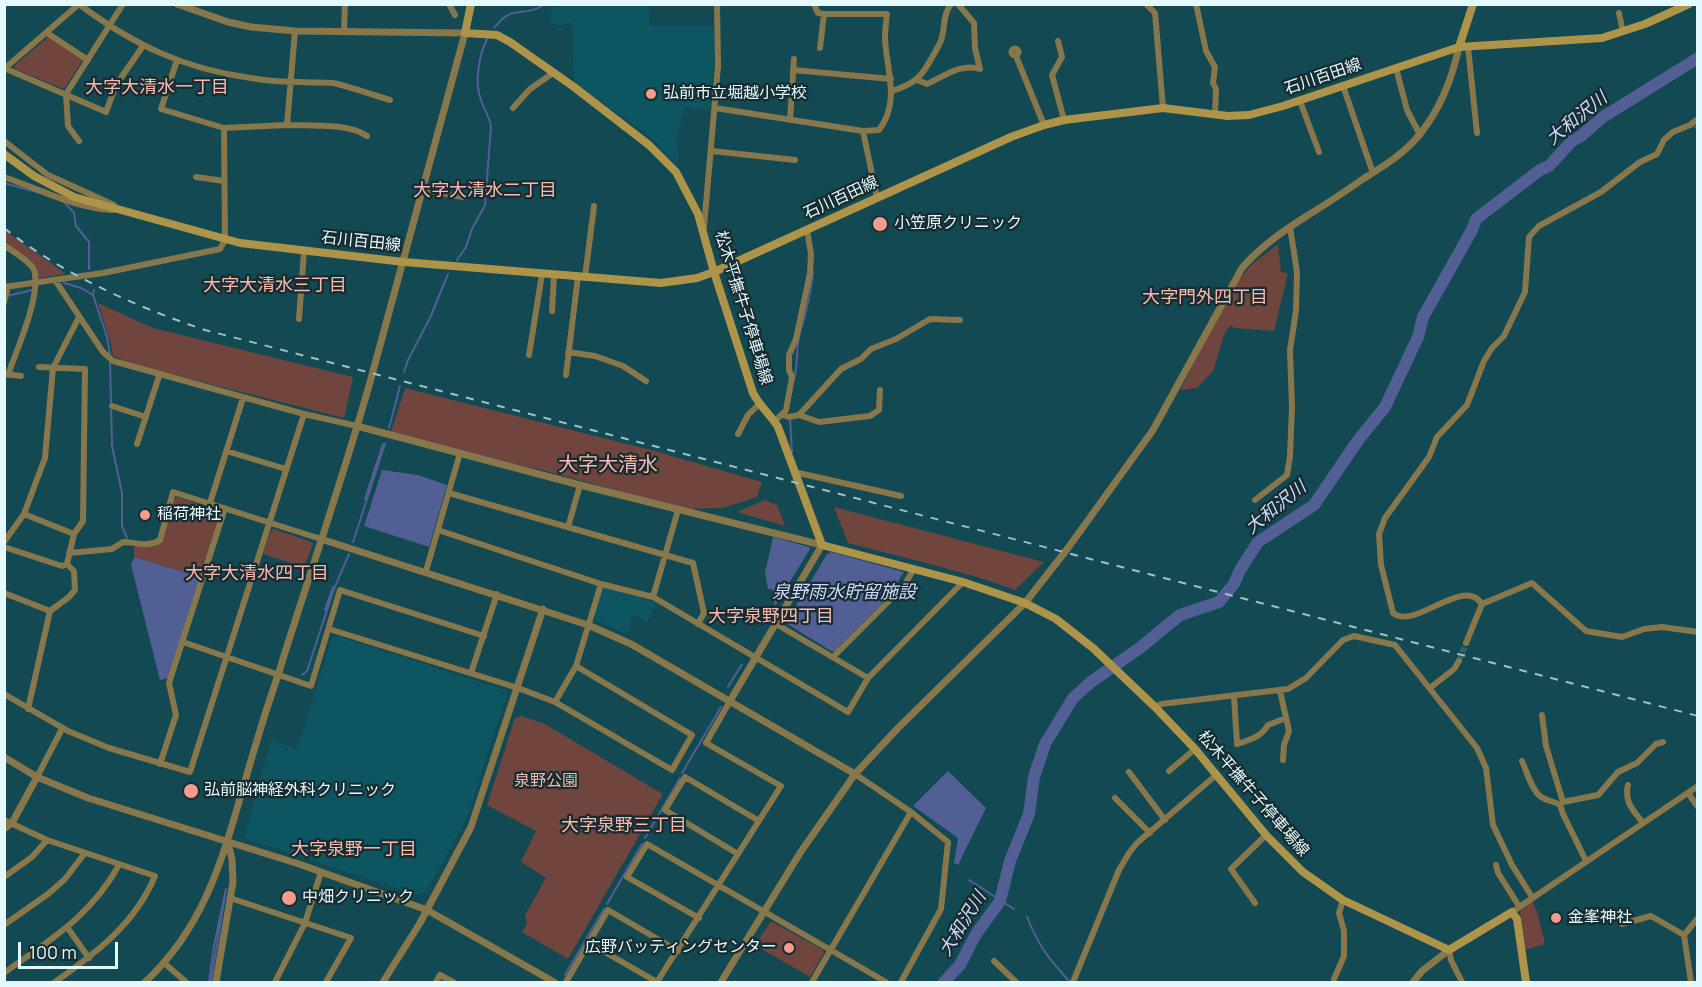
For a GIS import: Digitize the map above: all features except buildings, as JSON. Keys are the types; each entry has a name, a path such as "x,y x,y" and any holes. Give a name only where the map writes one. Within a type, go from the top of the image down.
{"main road":[{"path":"465,33 471,4"},
{"path":"1464,47 1473,4"},
{"name":"石川百田線","path":"4,154 34,176 74,197 225,240 254,246 404,262 661,283 697,278 714,272 1011,137 1044,125 1064,120 1163,108 1215,115 1249,115 1300,101 1464,47 1602,38 1623,32 1689,4"},
{"name":"松木平撫牛子停車場線","path":"465,33 497,35 510,42 649,145 666,161 683,183 703,231 714,272 759,404 775,421 822,545"},
{"path":"822,545 963,582 1025,603"},
{"name":"松木平撫牛子停車場線","path":"1025,603 1056,619 1093,648 1139,691 1195,749 1266,835 1303,873 1343,900 1449,950"},
{"path":"1449,950 1515,909 1526,982"}],"street":[{"path":"79,141 68,126 66,94 123,4"},
{"path":"145,982 176,948 198,912 228,843 250,763 357,426 424,190 465,33 294,31 251,27 228,22 177,4"},
{"path":"344,30 345,4"},
{"path":"449,4 455,15"},
{"path":"703,231 718,66 717,4"},
{"path":"715,108 863,131 879,130 886,121 892,91 885,39 888,14 824,14 818,13 814,4"},
{"path":"892,91 917,80 926,69 942,39 945,15 951,4"},
{"path":"917,80 927,84 962,67 980,69 975,48 974,23 958,4"},
{"path":"1146,4 1153,9 1155,14 1163,108"},
{"path":"1196,4 1206,51 1215,67 1213,83 1216,89 1215,115"},
{"path":"143,46 116,85 106,112 5,68 80,5 109,27 143,46 177,60 224,74 291,82 333,83 390,100"},
{"path":"1619,13 1623,32"},
{"path":"820,48 824,14"},
{"path":"287,125 294,31"},
{"path":"47,33 88,60"},
{"path":"1009,40 1044,125"},
{"path":"1058,41 1062,57 1052,75 1064,120"},
{"path":"1464,47 1477,133"},
{"path":"721,982 800,853 855,774 898,728 1025,603 1068,548 1153,430 1242,268 1253,256 1290,227 1373,173 1401,153 1420,135 1448,86 1464,47"},
{"path":"790,120 794,59"},
{"path":"177,60 161,109 224,128 287,125 346,128 360,131 367,136"},
{"path":"1396,68 1407,110 1420,135"},
{"path":"793,70 891,79"},
{"path":"513,108 530,89 553,73"},
{"path":"1342,86 1373,173"},
{"path":"1300,101 1319,152"},
{"path":"1482,604 1479,599 1472,596 1452,597 1407,618 1399,618 1393,613 1383,579 1380,557 1379,534 1385,518 1429,458 1437,437 1467,405 1485,361 1492,348 1504,336 1525,292 1528,237 1539,226 1601,192 1640,162 1657,154 1664,140 1673,132 1698,119"},
{"path":"6,293 36,283 220,249 225,240 224,128"},
{"path":"863,131 877,198"},
{"path":"4,141 48,175 125,211"},
{"path":"712,151 795,160"},
{"path":"4,177 95,209 125,211"},
{"path":"196,177 224,181"},
{"path":"424,190 462,197"},
{"path":"566,375 594,206"},
{"path":"1255,500 1287,475 1290,456 1292,407 1290,350 1296,311 1297,272 1290,227"},
{"path":"775,421 786,410 792,377 789,370 789,355 796,339 810,273 812,254 807,230"},
{"path":"4,245 33,267 36,283 31,309 6,374 21,376"},
{"path":"299,319 304,251"},
{"path":"529,355 528,343 542,274"},
{"path":"552,311 554,275"},
{"path":"55,280 106,356 113,361 304,414 822,545 706,743 781,786 657,982 589,943"},
{"path":"4,542 24,514 45,458 53,368 79,317"},
{"path":"799,415 841,369 861,359 871,350 896,339 930,319 960,320"},
{"path":"568,352 595,356 623,366 645,381"},
{"path":"39,367 85,369 83,521 74,534 67,564"},
{"path":"137,444 159,375"},
{"path":"783,415 789,417 799,415 819,422 870,416 879,410 880,390"},
{"path":"210,503 243,398"},
{"path":"738,434 748,415 759,404"},
{"path":"112,406 146,417"},
{"path":"4,694 62,729 109,748 190,772 225,656 304,414"},
{"path":"226,451 286,469"},
{"path":"426,571 460,453"},
{"path":"794,472 901,496"},
{"path":"568,527 580,485"},
{"path":"69,553 112,549 123,542 147,545 157,543 160,540 173,492 543,609 631,644 855,774 911,812 948,842 941,909 901,982"},
{"path":"449,493 693,563 704,613 698,624"},
{"path":"160,764 176,715 169,683 225,508"},
{"path":"652,597 678,510"},
{"path":"24,514 74,534"},
{"path":"438,530 601,584 652,597 848,712 868,678 963,582"},
{"path":"4,547 62,566 67,564"},
{"path":"27,709 50,611 75,590 74,571 67,564"},
{"path":"834,656 904,586 913,570"},
{"path":"1466,643 1482,604 1532,583 1586,631 1622,637 1644,629 1662,627 1698,632"},
{"path":"555,702 576,666 601,584"},
{"path":"183,642 311,686 340,590 484,636"},
{"path":"4,592 50,611"},
{"path":"471,673 497,594"},
{"path":"383,982 427,910 471,827 543,609"},
{"path":"776,624 868,678"},
{"path":"329,629 518,688 555,702 672,770 692,735 576,666"},
{"path":"1155,707 1161,704 1288,689 1306,678 1343,640 1354,636 1395,645 1477,748 1486,768 1493,825 1512,865 1532,897"},
{"path":"1430,688 1454,669 1459,661"},
{"path":"1280,691 1289,731 1284,745 1283,760"},
{"path":"1234,696 1237,744 1252,740 1264,733 1268,725 1286,718"},
{"path":"1542,715 1546,746 1563,814 1586,861"},
{"path":"4,829 37,777 62,729"},
{"path":"1522,761 1537,794 1543,799 1562,804 1598,795 1618,772 1637,763 1656,744 1663,742"},
{"path":"1169,771 1195,749"},
{"path":"4,757 37,777 88,798 321,872 427,910 554,982"},
{"path":"1129,772 1165,820"},
{"path":"1073,982 1119,870 1129,853 1215,776"},
{"path":"738,854 665,810 685,777 759,821"},
{"path":"1628,785 1626,795 1628,801 1643,823"},
{"path":"1496,865 1515,909 1698,786"},
{"path":"1688,793 1698,807"},
{"path":"1115,798 1150,833"},
{"path":"812,982 911,812"},
{"path":"8,822 84,854 155,876 144,899 129,921 107,943 56,982"},
{"path":"1255,903 1246,896 1231,870 1266,835"},
{"path":"4,877 32,857 47,840"},
{"path":"216,982 233,882 233,863 228,843"},
{"path":"699,918 627,877 647,844 886,982"},
{"path":"4,925 65,879 84,854"},
{"path":"4,973 67,927 96,900 119,865"},
{"path":"275,982 305,922 321,872"},
{"path":"230,898 351,938 326,982"},
{"path":"1334,979 1344,956 1344,931 1339,914 1343,900"},
{"path":"566,982 608,910 678,951"},
{"path":"1622,924 1651,916 1683,935 1691,982"},
{"path":"1683,935 1698,918"},
{"path":"67,927 89,958"},
{"path":"1413,982 1422,971 1449,950"},
{"path":"1449,950 1450,960 1462,982"},
{"path":"994,961 1016,982"},
{"path":"164,963 186,982"},
{"path":"436,982 440,975 453,982"}],"shaded area":[{"name":"弘前市立堀越小学校","path":"648,4 649,26 714,26 710,111 685,107 676,143 679,155 677,166 654,140 574,82 572,23 560,26 550,23 552,7 561,5"},
{"path":"605,587 657,604 646,622 634,615 627,634 595,620 594,617"},
{"path":"337,636 505,690 507,695 467,818 426,892 416,895 244,838 271,740 297,749 332,638"}],"green space":[{"path":"48,37 82,58 64,89 15,69 14,66"},
{"path":"4,230 66,274 39,278 36,276 35,266 5,242"},
{"path":"1278,244 1281,272 1288,273 1274,331 1233,328 1231,325 1225,332 1213,371 1197,388 1180,390 1232,290 1250,266"},
{"path":"98,303 153,328 353,377 344,418 135,365 113,356"},
{"path":"405,388 651,450 762,482 757,497 723,508 685,509 391,432"},
{"path":"178,497 221,513 200,577 134,557 134,545 154,547 161,543 174,499"},
{"path":"765,500 777,505 785,526 737,512"},
{"path":"834,507 1044,562 1015,590 953,570 848,543"},
{"path":"274,529 313,544 304,567 263,554 271,530"},
{"name":"泉野公園","path":"521,716 543,723 663,794 568,959 522,932 527,923 525,915 546,878 521,862 536,831 487,805 515,718"},
{"path":"1532,901 1537,911 1545,944 1524,950 1520,911"},
{"name":"広野バッティングセンター","path":"771,921 823,950 824,953 810,977 755,945"}],"water":[{"path":"382,470 418,475 447,485 429,547 364,526"},
{"path":"773,537 810,549 775,606 772,589 768,589 765,573"},
{"name":"泉野雨水貯留施設","path":"831,552 904,572 897,583 900,585 835,651 831,651 786,623 827,554"},
{"path":"134,557 200,577 168,678 160,680 131,565"},
{"path":"948,771 986,808 958,865 954,863 958,838 913,806"}],"waterway":[{"path":"495,27 507,15 530,11 545,4"},
{"path":"457,260 466,247 472,229 485,205 491,126 479,93 478,77 487,39"},
{"name":"大和沢川","path":"944,982 960,965 976,934 1000,901 1010,861 1029,814 1034,777 1045,744 1073,698 1180,615 1219,602 1234,584 1258,542 1314,505 1359,439 1385,407 1418,337 1423,317 1476,219 1540,170 1549,166 1572,141 1603,117 1698,58"},
{"path":"4,183 40,193"},
{"path":"64,202 74,213 76,226 89,242 89,269"},
{"path":"794,379 799,337 813,273"},
{"path":"404,372 448,274"},
{"path":"64,283 81,288 93,295"},
{"path":"7,296 32,290"},
{"path":"94,290 93,295 107,337 110,355"},
{"path":"110,361 112,446 122,493 122,526 127,538"},
{"path":"389,428 400,386"},
{"path":"790,419 792,452"},
{"path":"365,499 383,444"},
{"path":"353,542 385,444"},
{"path":"302,675 307,671 334,589 349,554"},
{"path":"325,610 333,587"},
{"path":"728,687 742,664"},
{"path":"682,773 721,707"},
{"path":"645,838 680,778"},
{"path":"607,904 642,844"},
{"path":"969,880 1014,909"},
{"path":"209,982 226,889"},
{"path":"211,982 226,889"},
{"path":"565,975 604,909"},
{"path":"1027,917 1045,952 1070,982"}],"tunnel":[{"path":"1459,661 1466,643"}],"railway":[{"path":"4,228 27,245 100,288 152,311 205,330 1698,716"}],"place":[{"name":"弘前市立堀越小学校","path":"651,94"},
{"name":"小笠原クリニック","path":"880,224"},
{"name":"稲荷神社","path":"145,515"},
{"name":"弘前脳神経外科クリニック","path":"191,791"},
{"name":"中畑クリニック","path":"289,898"},
{"name":"金峯神社","path":"1556,918"},
{"name":"広野バッティングセンター","path":"789,948"}],"district":[{"name":"大字大清水一丁目","path":"157,88"},
{"name":"大字大清水二丁目","path":"485,191"},
{"name":"大字大清水三丁目","path":"275,286"},
{"name":"大字門外四丁目","path":"1205,298"},
{"name":"大字大清水","path":"608,465"},
{"name":"大字大清水四丁目","path":"257,574"},
{"name":"大字泉野四丁目","path":"771,617"},
{"name":"大字泉野三丁目","path":"624,826"},
{"name":"大字泉野一丁目","path":"354,850"}]}
